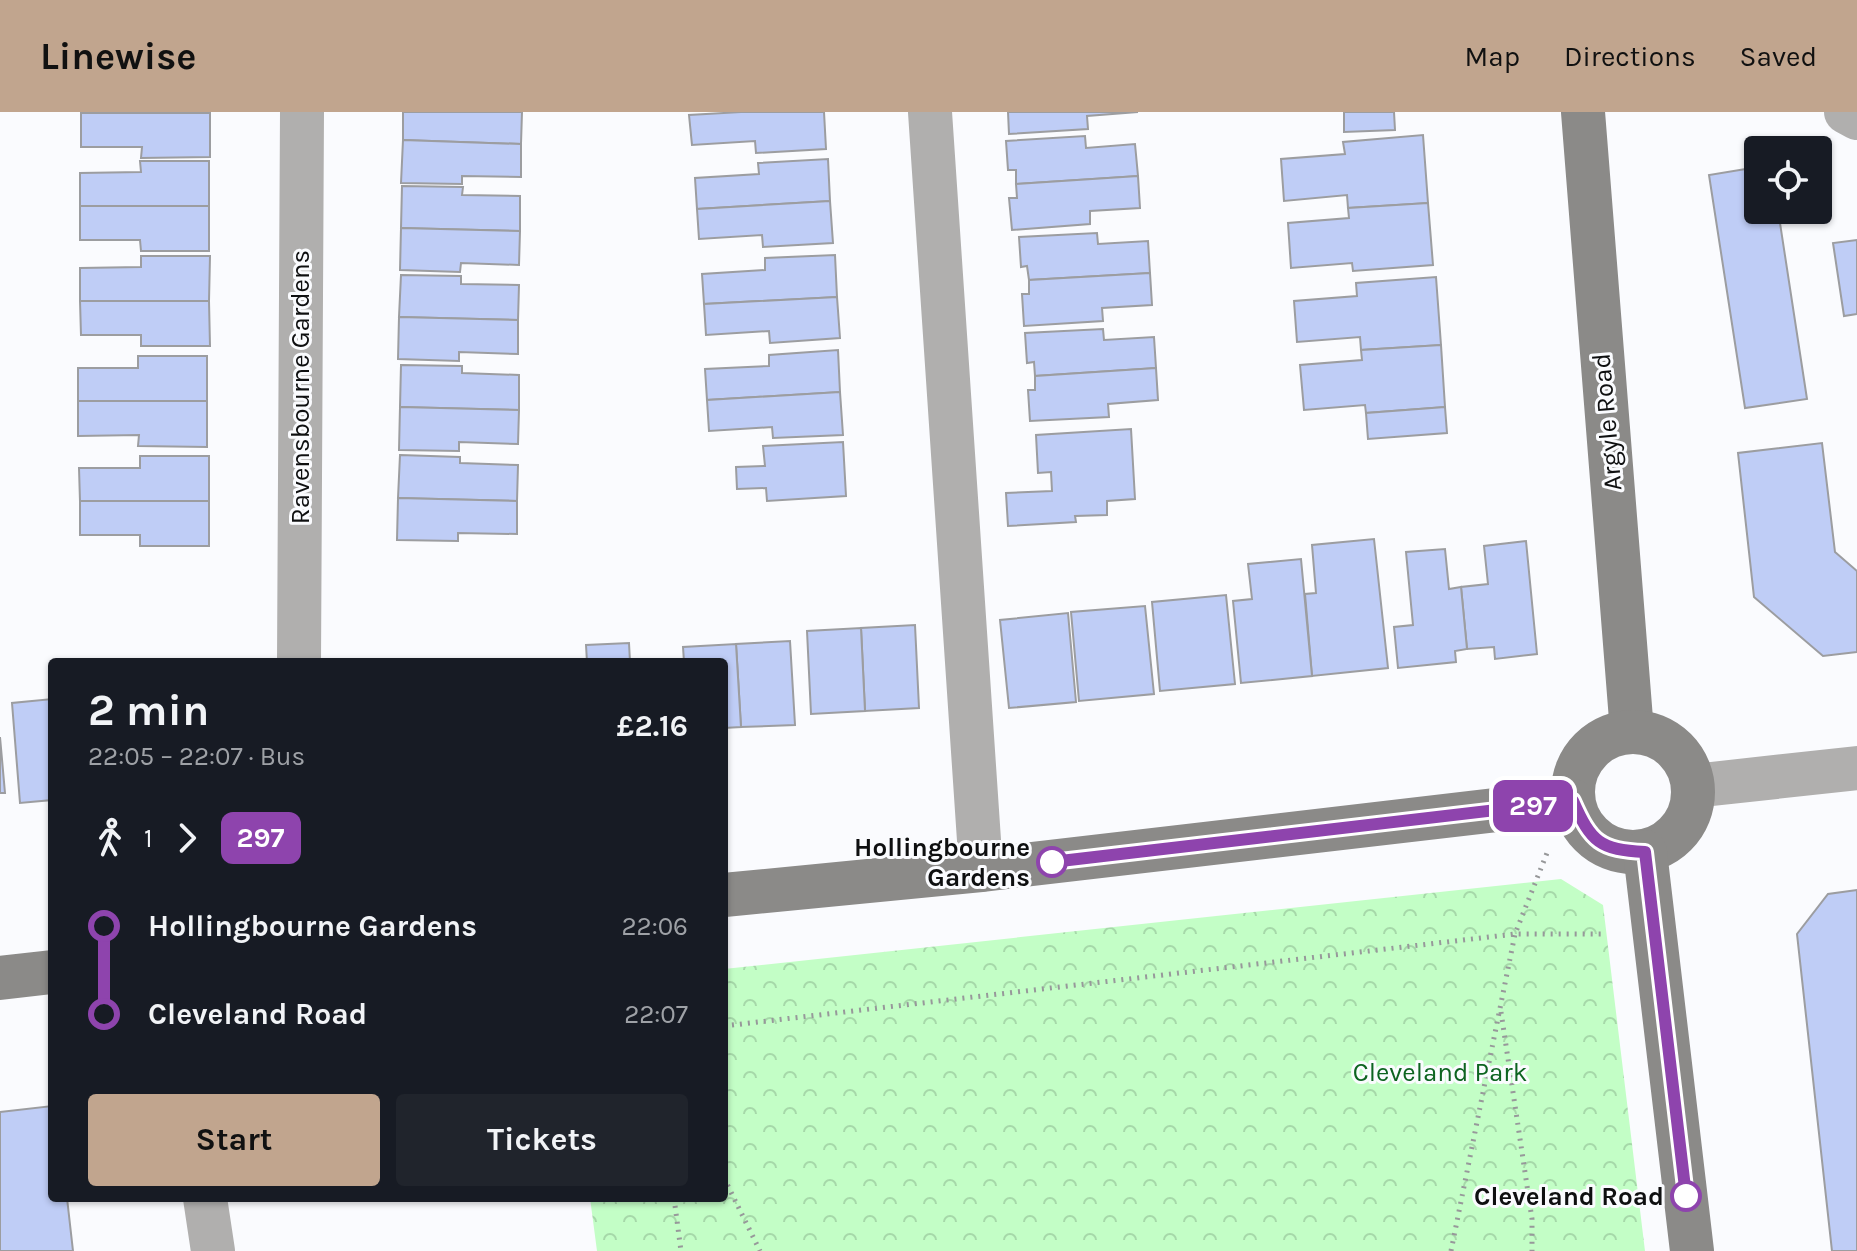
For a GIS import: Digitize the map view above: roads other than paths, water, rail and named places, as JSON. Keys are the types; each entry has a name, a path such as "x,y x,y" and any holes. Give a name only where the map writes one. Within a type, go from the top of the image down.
{"main road":[{"name":"Argyle Road","path":"1583,112 1632,732"},
{"path":"728,895 981,870 1557,803 1574,779 1586,754 1608,737 1632,732 1666,742 1684,759 1694,786 1688,819 1671,841 1645,852 1615,850 1596,841 1557,803"},
{"path":"1645,852 1692,1251"},
{"path":"0,978 48,972"}],"street":[{"name":"Ravensbourne Gardens","path":"299,658 302,112"},
{"path":"930,112 981,870"},
{"path":"1846,112 1857,118"},
{"path":"1694,786 1857,768"},
{"path":"206,1202 213,1251"}],"place":[{"name":"Hollingbourne Gardens","path":"1052,862"},
{"name":"Cleveland Road","path":"1686,1196"}],"park label":[{"name":"Cleveland Park","path":"1440,1072"}]}
